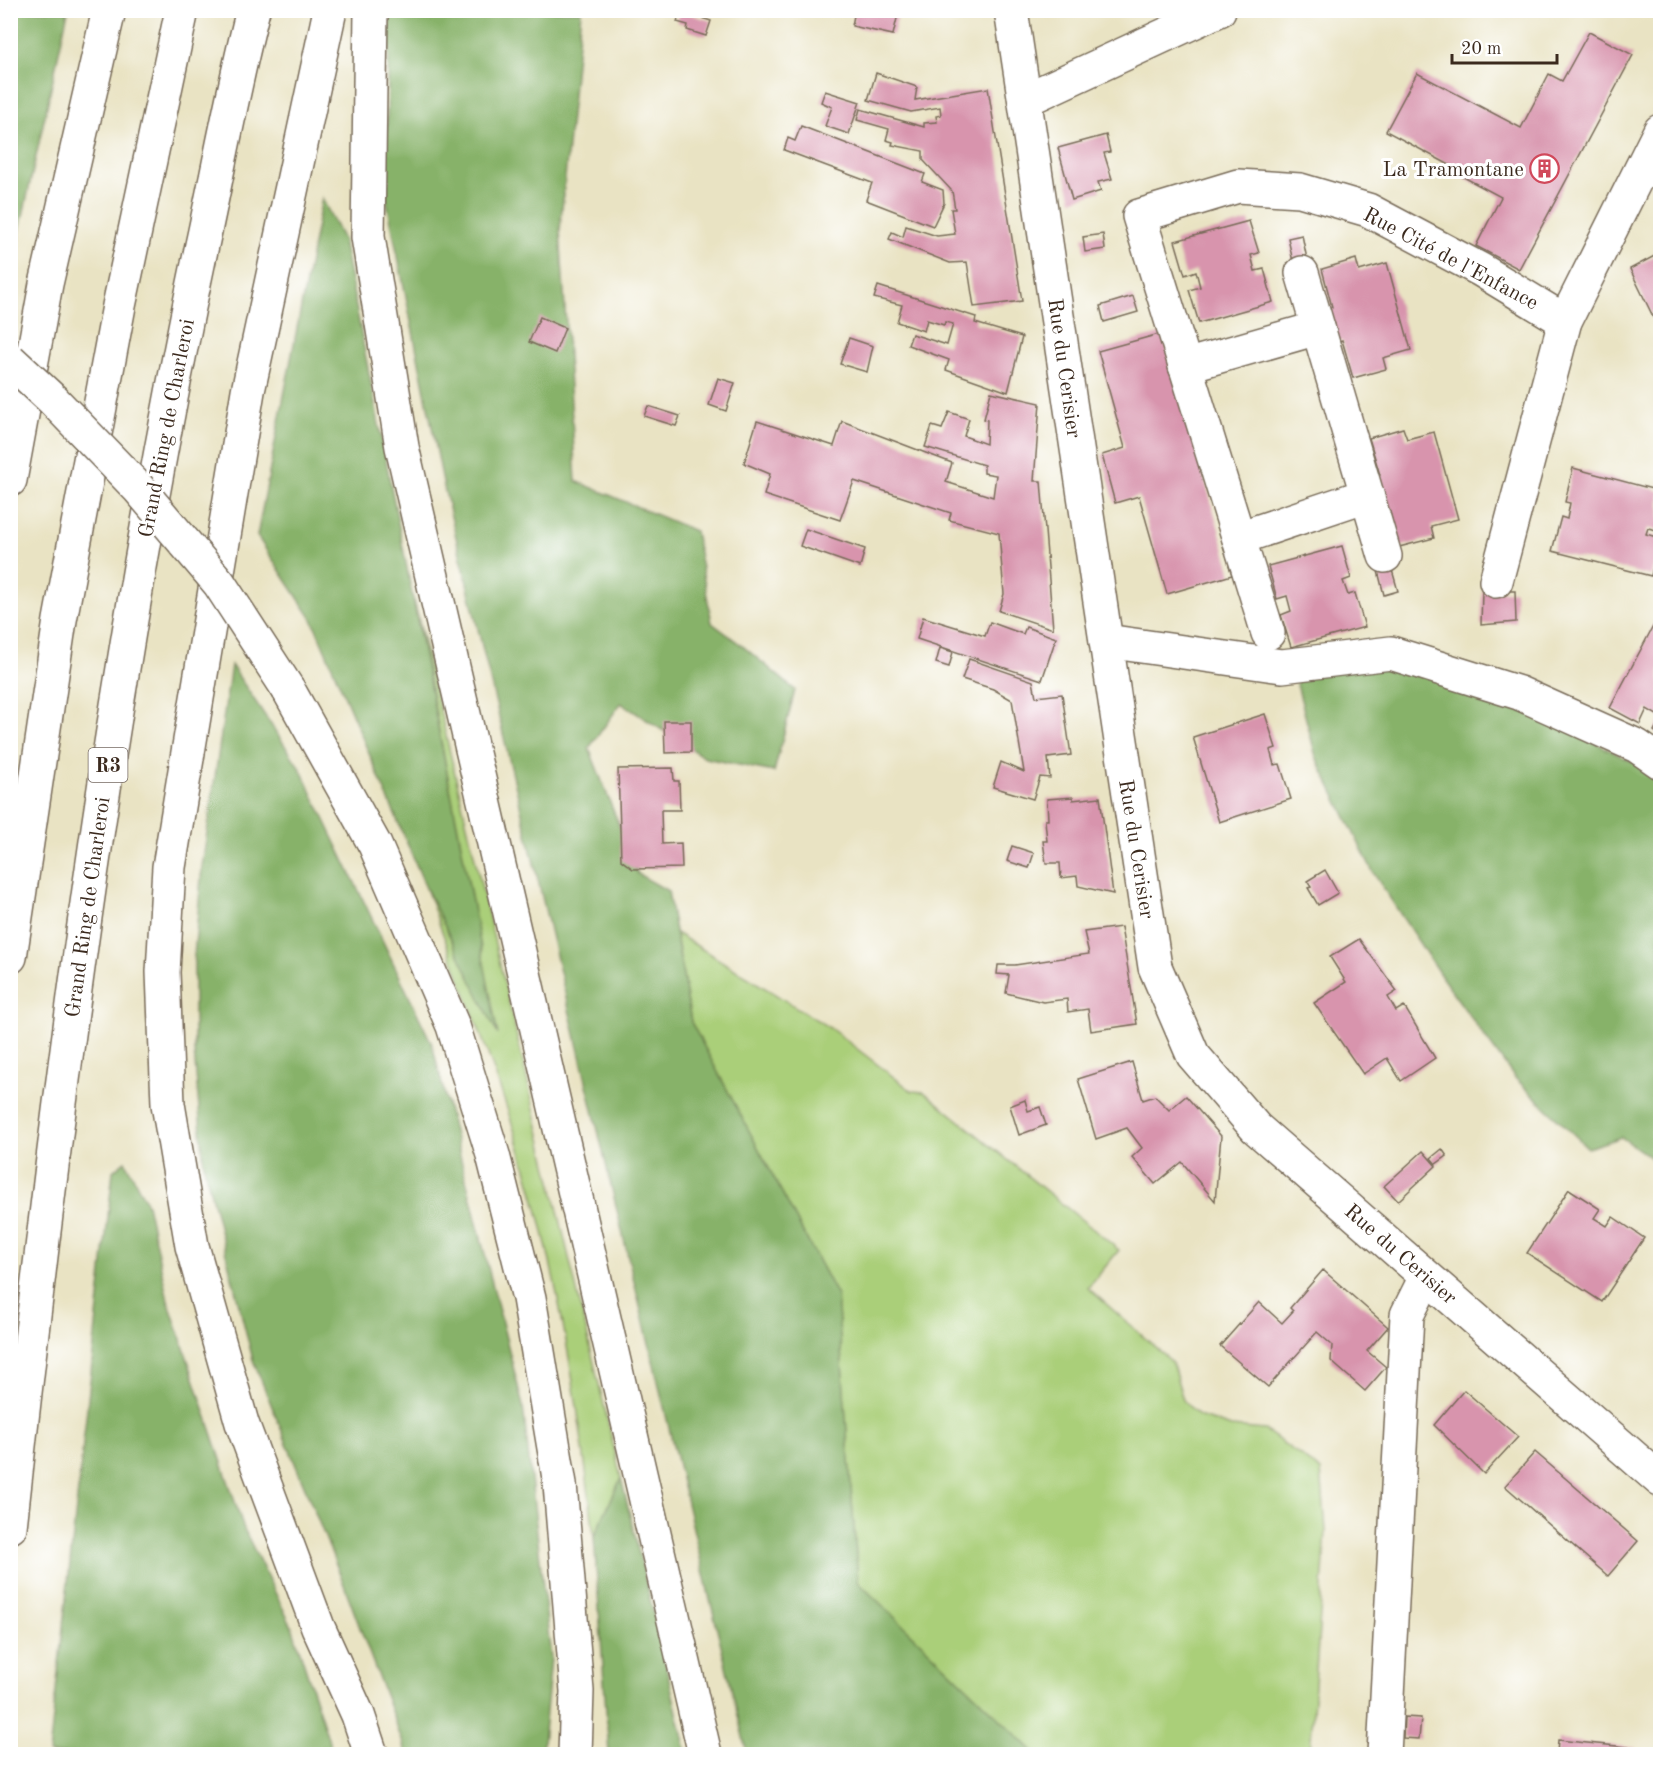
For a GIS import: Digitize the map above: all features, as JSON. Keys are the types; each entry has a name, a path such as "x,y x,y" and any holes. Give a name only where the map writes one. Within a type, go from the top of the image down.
{"main road":[{"path":"10,480 46,284 109,10"},
{"path":"10,957 60,620 119,306 182,10"},
{"name":"Grand Ring de Charleroi","path":"10,1527 40,1261 78,970 127,633 182,338 253,10"},
{"path":"330,10 248,391 169,867 163,972 168,1104 192,1246 242,1423 318,1627 358,1715 371,1755"},
{"path":"371,10 368,237 402,447 705,1755"},
{"name":"Rue du Cerisier","path":"1011,10 1155,967 1193,1055 1256,1128 1660,1480"},
{"path":"1025,100 1219,10"},
{"path":"1496,581 1565,321 1660,131"},
{"name":"Rue Cité de l'Enfance","path":"1268,633 1139,216 1238,186 1300,190 1368,210 1481,270 1565,321"},
{"path":"1302,273 1385,556"},
{"path":"1185,366 1318,328"},
{"path":"10,360 53,400 140,489 219,583 288,689 375,845 453,1026 493,1155 529,1298 560,1484 577,1691 575,1755"},
{"path":"1239,538 1367,495"},
{"path":"1106,641 1282,666 1391,653 1519,693 1637,746 1660,762"},
{"path":"1384,1755 1407,1315 1426,1277"}],"green space":[{"path":"10,11 68,11 11,270"},
{"path":"390,11 581,11 560,230 576,481 695,531 712,623 795,690 774,772 705,758 621,703 589,748 638,874 668,891 691,1022 837,1296 858,1582 1036,1754 747,1754 444,487 385,192"},
{"path":"322,198 343,240 498,1035 426,888 312,619 257,536"},
{"path":"414,600 621,1478 594,1537 563,1323 545,1239 511,1119 426,888 497,1032"},
{"path":"1396,664 1510,699 1660,776 1660,1164 1621,1137 1588,1148 1514,1077 1443,979 1374,874 1316,757 1295,677"},
{"path":"231,665 300,768 432,1044 523,1406 551,1658 542,1754 407,1754 340,1574 253,1360 204,1167 194,1051 194,956 202,867"},
{"path":"676,933 830,1028 912,1091 924,1092 1119,1250 1088,1288 1172,1362 1183,1400 1199,1416 1231,1427 1265,1430 1321,1471 1326,1531 1310,1754 1036,1754 858,1582 837,1296 691,1022"},
{"path":"125,1161 147,1204 168,1300 244,1529 293,1629 333,1754 49,1754 113,1171"},
{"path":"621,1478 687,1754 609,1754 594,1537"}],"building":[{"path":"855,10 899,10 893,35 852,26"},
{"path":"928,10 971,10 971,12 929,18"},
{"path":"680,11 711,21 706,36 687,30 688,25 677,22"},
{"path":"1589,32 1633,55 1519,269 1476,246 1501,197 1456,173 1457,169 1386,131 1417,73 1521,128 1549,74 1562,81"},
{"path":"876,73 917,87 915,100 988,88 1022,301 974,307 967,262 950,263 889,239 892,232 903,237 906,226 937,236 955,234 951,209 955,209 952,191 923,160 923,151 892,145 893,142 886,140 889,129 857,120 860,109 924,127 924,123 937,122 936,116 941,115 940,107 911,112 868,100"},
{"path":"825,91 860,102 849,134 825,126 832,107 821,102"},
{"path":"801,126 925,174 922,182 943,190 944,203 933,226 866,200 872,183 784,150 788,138 795,141"},
{"path":"1106,135 1110,152 1104,153 1112,179 1098,182 1101,191 1072,200 1058,148"},
{"path":"1249,221 1259,253 1251,255 1255,271 1264,269 1273,302 1199,323 1189,290 1200,287 1196,271 1185,275 1175,241"},
{"path":"1103,234 1105,249 1085,252 1083,237"},
{"path":"1302,235 1308,264 1294,267 1288,238"},
{"path":"1660,253 1660,331 1630,269"},
{"path":"1356,259 1359,271 1387,263 1411,350 1383,358 1386,369 1353,378 1342,340 1333,343 1323,309 1332,307 1322,269"},
{"path":"878,286 976,317 975,323 1022,337 1008,392 946,370 949,360 908,345 912,334 947,345 953,324 945,322 944,325 927,320 924,331 897,322 902,305 874,298"},
{"path":"1133,296 1138,312 1104,322 1100,306"},
{"path":"540,317 565,328 555,353 529,342"},
{"path":"1163,333 1232,575 1167,594 1139,496 1115,503 1102,455 1125,448 1098,351"},
{"path":"849,338 873,346 867,372 840,364"},
{"path":"718,378 735,383 726,411 709,405"},
{"path":"991,392 1040,403 1034,481 1041,481 1053,629 999,611 1004,594 999,533 949,520 951,513 854,481 840,520 764,495 770,474 744,463 757,421 834,446 842,421 952,463 946,482 993,497 996,475 984,473 984,465 925,447 932,426 942,429 949,412 969,419 964,436 986,444 987,420 984,419"},
{"path":"648,406 680,416 676,426 644,416"},
{"path":"1403,428 1407,439 1434,432 1458,519 1431,526 1434,538 1399,547 1389,509 1380,512 1371,478 1380,475 1369,438"},
{"path":"1573,468 1660,491 1660,531 1648,528 1646,534 1660,538 1651,576 1552,551 1561,517 1567,519 1570,503 1565,502"},
{"path":"806,529 865,549 860,567 800,546"},
{"path":"1342,546 1351,578 1343,581 1348,595 1355,593 1365,627 1291,647 1281,615 1291,611 1287,596 1277,599 1268,566"},
{"path":"1390,563 1398,591 1384,595 1377,567"},
{"path":"1482,591 1515,591 1516,622 1481,625"},
{"path":"923,617 985,636 990,622 1023,634 1026,627 1056,638 1042,680 917,639"},
{"path":"1657,619 1660,621 1660,717 1647,709 1640,724 1610,708"},
{"path":"940,648 953,652 949,667 936,663"},
{"path":"969,659 1033,681 1036,697 1062,694 1071,755 1048,758 1050,778 1040,777 1033,799 993,787 1001,762 1024,772 1012,700 993,689 962,679"},
{"path":"1265,714 1276,748 1270,750 1274,765 1280,764 1291,799 1219,822 1193,737"},
{"path":"1660,720 1660,735 1654,731"},
{"path":"664,721 691,721 691,752 665,753"},
{"path":"673,768 674,781 679,781 680,810 661,810 662,844 681,843 682,868 633,869 621,860 618,769"},
{"path":"1073,797 1073,800 1100,797 1113,894 1078,886 1077,876 1061,878 1060,863 1046,863 1043,841 1047,841 1045,820 1048,820 1047,799"},
{"path":"1012,846 1034,853 1029,868 1007,861"},
{"path":"1325,870 1338,893 1318,905 1308,888 1311,887 1307,881"},
{"path":"1121,927 1137,1024 1091,1031 1088,1009 1068,1012 1067,999 1043,1002 1006,993 1009,975 997,974 998,965 1015,965 1089,954 1084,932"},
{"path":"1359,939 1397,991 1388,997 1396,1011 1404,1006 1435,1058 1401,1081 1387,1058 1363,1074 1314,1003 1346,982 1330,957"},
{"path":"1132,1062 1143,1100 1155,1096 1169,1110 1186,1096 1221,1136 1215,1201 1182,1162 1155,1184 1132,1157 1142,1148 1127,1128 1096,1139 1078,1079"},
{"path":"1025,1100 1028,1111 1040,1107 1046,1125 1019,1135 1010,1106"},
{"path":"1442,1149 1447,1156 1436,1164 1431,1158"},
{"path":"1423,1151 1436,1166 1398,1201 1384,1186"},
{"path":"1569,1189 1600,1209 1594,1218 1607,1226 1613,1217 1644,1238 1602,1302 1527,1253"},
{"path":"1323,1270 1388,1327 1367,1351 1386,1367 1365,1391 1331,1361 1332,1345 1317,1332 1268,1387 1220,1346 1259,1302 1282,1323 1293,1311 1290,1308"},
{"path":"1464,1390 1518,1437 1484,1474 1434,1425"},
{"path":"1535,1452 1638,1541 1608,1576 1505,1486"},
{"path":"1404,1717 1421,1718 1419,1739 1403,1738"},
{"path":"1558,1740 1636,1748 1636,1754 1557,1754"}],"place":[{"name":"La Tramontane","path":"1545,169"}]}
